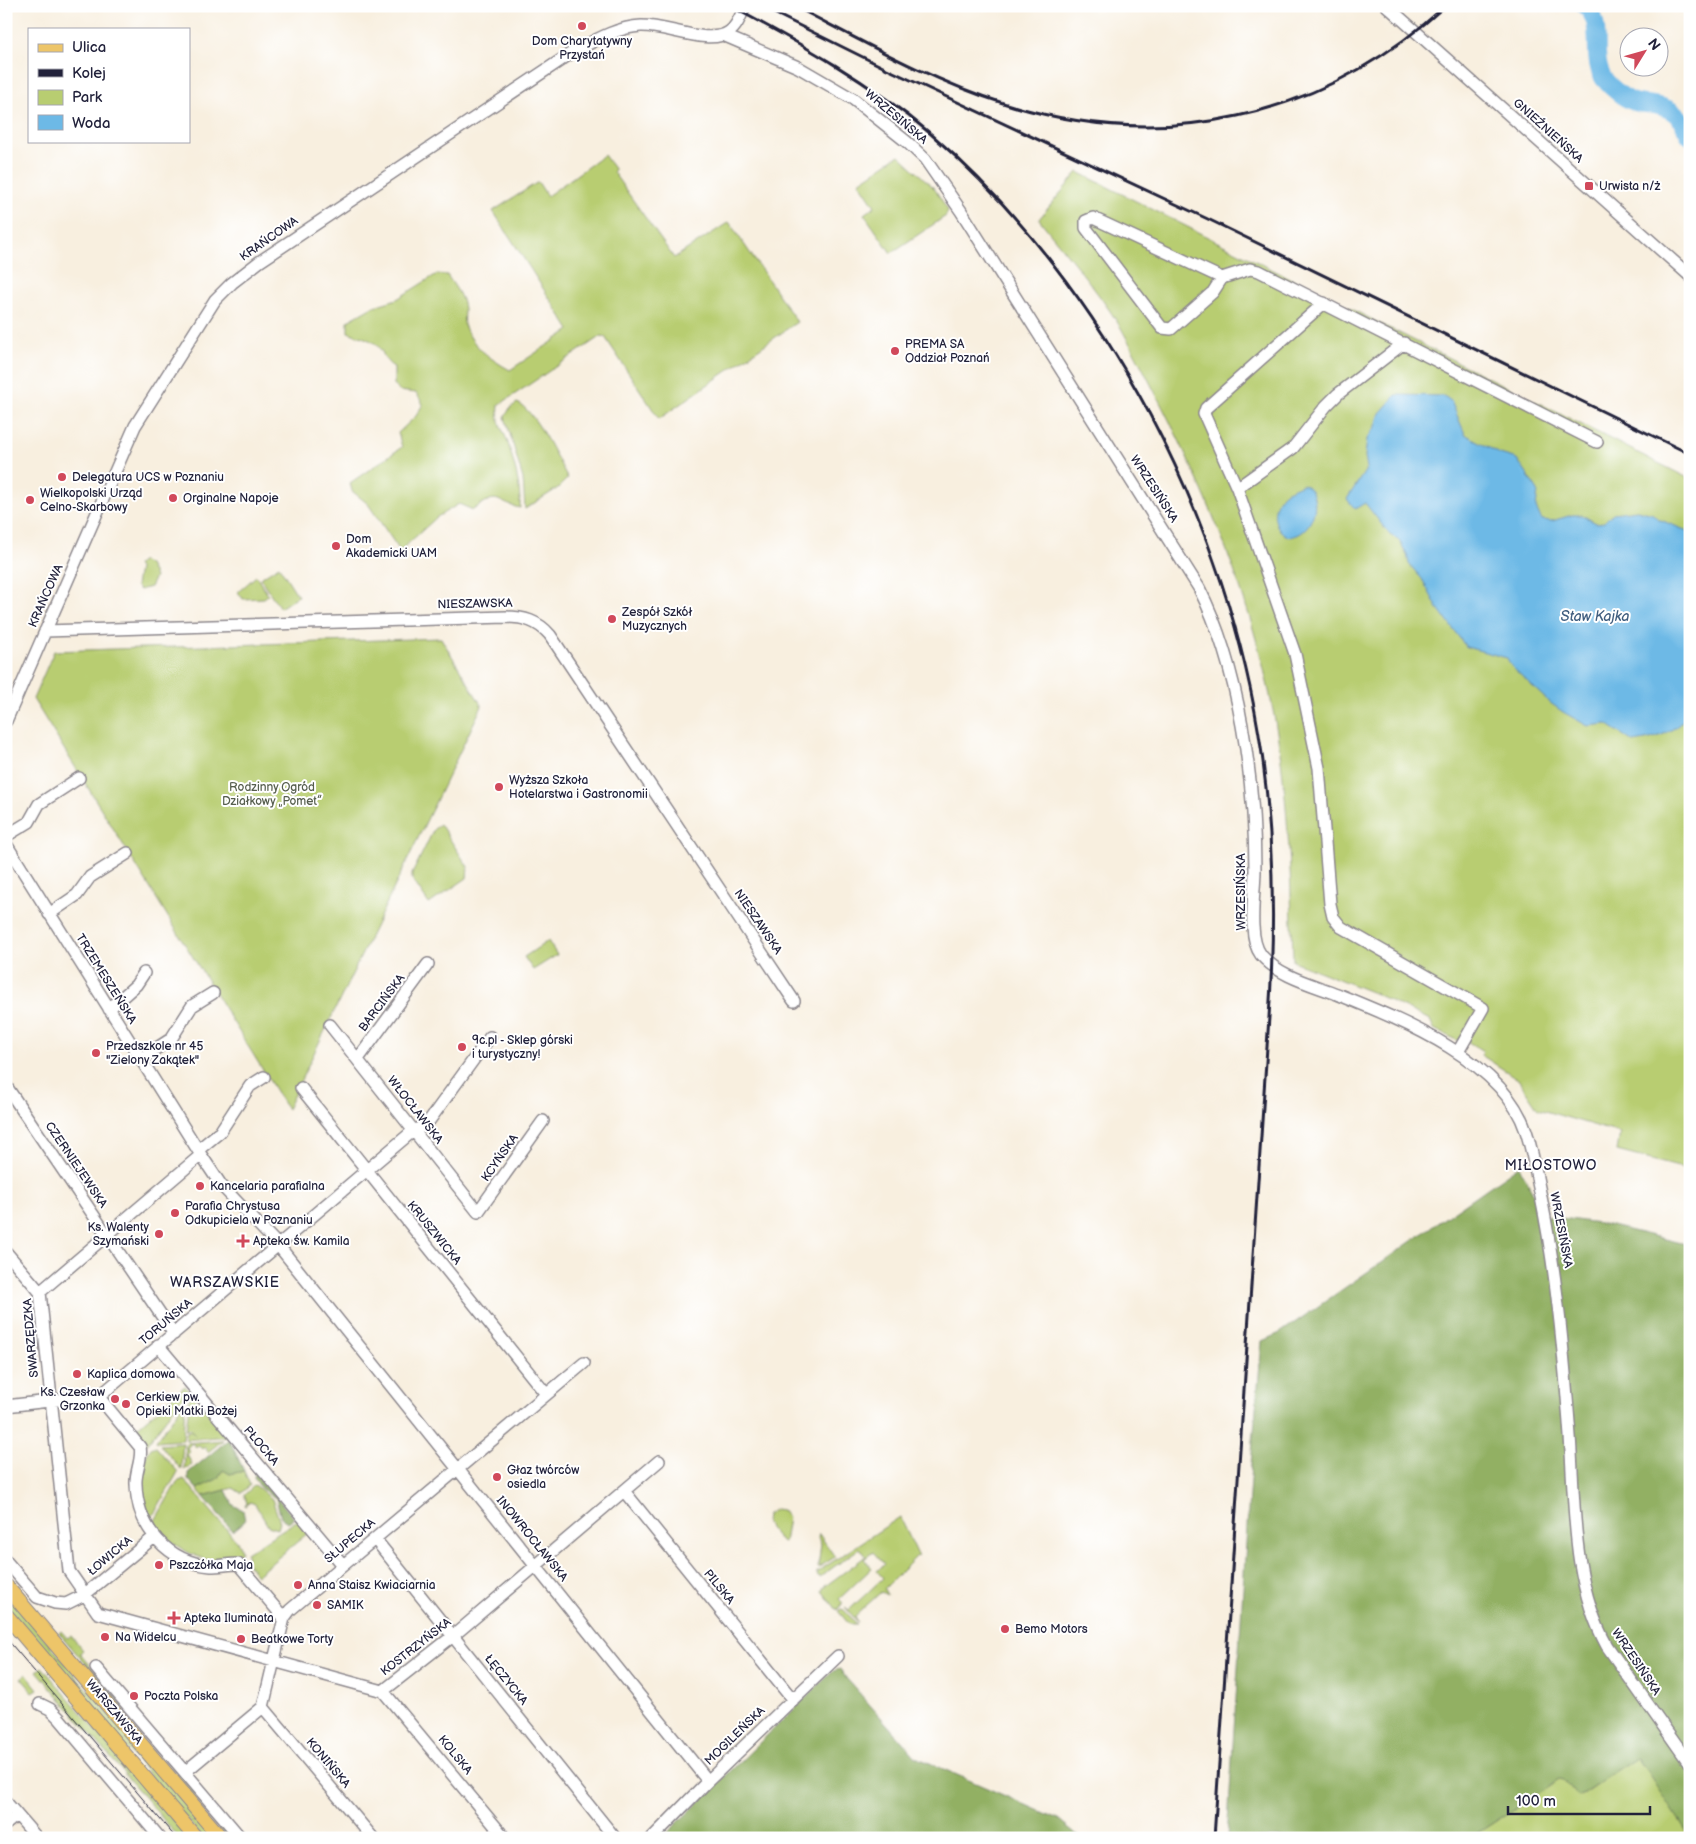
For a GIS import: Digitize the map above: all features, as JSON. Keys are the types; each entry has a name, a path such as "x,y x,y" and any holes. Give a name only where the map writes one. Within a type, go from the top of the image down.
{"main road":[{"name":"WARSZAWSKA","path":"6,1586 221,1838"},
{"name":"WARSZAWSKA","path":"6,1615 196,1838"}],"street":[{"path":"723,35 733,28 745,6"},
{"name":"GNIEŹNIEŃSKA","path":"1387,6 1690,276"},
{"name":"KRAŃCOWA","path":"6,721 135,426 203,317 215,300 232,282 299,234 534,76 587,45 618,31 639,26 657,26 704,36 723,35"},
{"name":"WRZESIŃSKA","path":"723,35 798,67 853,99 907,142 925,159 961,211 1199,588 1209,608 1220,640 1242,727 1255,840 1254,940 1262,955 1281,972 1358,1003 1458,1052 1486,1073 1507,1094 1523,1120 1531,1149 1558,1294 1580,1568 1591,1612 1607,1646 1690,1764"},
{"path":"1222,278 1093,218 1086,221 1086,228 1162,328 1172,329 1213,292 1222,278 1250,269 1259,271 1597,442"},
{"path":"1324,303 1204,411 1237,488 1295,654 1319,768 1330,904 1333,917 1341,927 1366,943 1483,1008 1458,1052"},
{"path":"1237,488 1294,448 1332,400 1404,343"},
{"name":"NIESZAWSKA","path":"45,631 506,617 523,618 534,622 545,629 553,640 794,1001"},
{"path":"6,836 29,822 40,804 80,778"},
{"name":"TRZEMESZEŃSKA","path":"6,844 199,1153 221,1184 278,1245"},
{"path":"49,914 77,895 90,877 128,853"},
{"name":"BARCIŃSKA","path":"358,1059 428,964"},
{"path":"109,1009 136,985 144,973"},
{"path":"140,1058 172,1039 192,1006 213,992"},
{"name":"WŁOCŁAWSKA","path":"330,1025 478,1212"},
{"name":"TORUŃSKA","path":"98,1396 413,1131 426,1125 490,1038"},
{"name":"SWARZĘDZKA","path":"98,1613 69,1571 40,1292 107,1236 199,1153 220,1132 250,1086 264,1077"},
{"name":"CZERNIEJEWSKA","path":"6,1086 174,1334"},
{"name":"KRUSZWICKA","path":"301,1088 546,1394"},
{"name":"KCYŃSKA","path":"478,1212 543,1121"},
{"name":"INOWROCŁAWSKA","path":"278,1245 708,1781"},
{"path":"6,1252 40,1292"},
{"name":"PŁOCKA","path":"158,1346 344,1565"},
{"name":"SŁUPECKA","path":"284,1618 344,1565 584,1363"},
{"path":"6,1406 50,1399 98,1396 140,1447 136,1476 136,1496 142,1516 153,1538 174,1554 193,1562 210,1566 238,1564 284,1618 263,1707 185,1772"},
{"name":"KOSTRZYŃSKA","path":"98,1613 383,1690 453,1636 659,1461"},
{"name":"PILSKA","path":"624,1491 793,1700"},
{"name":"ŁOWICKA","path":"84,1595 153,1538"},
{"name":"ŁĘCZYCKA","path":"375,1539 615,1838"},
{"path":"6,1561 42,1600 66,1604 84,1595"},
{"name":"MOGILEŃSKA","path":"652,1838 708,1781 838,1656"},
{"name":"WARSZAWSKA","path":"96,1668 241,1838"},
{"name":"KOLSKA","path":"383,1690 505,1838"},
{"path":"40,1704 50,1709 59,1718 160,1838"},
{"name":"KONIŃSKA","path":"263,1707 373,1838"},
{"path":"6,1802 36,1838"},
{"path":"6,1824 17,1815"}],"green space":[{"path":"604,155 615,170 613,172 674,258 729,222 797,322 659,419 605,337 601,336 499,405 499,422 508,443 517,475 520,508 493,499 473,510 459,504 437,517 400,551 368,504 352,491 350,483 402,447 398,433 416,416 423,404 416,393 399,391 394,384 394,367 388,362 377,345 348,332 348,321 374,306 397,299 437,274 447,275 462,300 464,325 467,333 477,346 510,370 570,330 493,211 538,182 547,196"},
{"path":"899,155 934,188 948,210 946,216 891,253 864,214 875,206 859,182"},
{"path":"1078,172 1690,479 1690,1170 1617,1151 1620,1133 1538,1109 1518,1079 1481,1055 1483,1051 1460,1037 1458,1041 1434,1029 1430,1020 1376,994 1293,961 1287,817 1277,732 1259,649 1234,569 1219,529 1185,452 1121,328 1082,272 1039,219"},
{"path":"517,403 531,414 538,424 568,478 558,488 525,509 523,479 505,417 510,408"},
{"path":"142,561 149,565 155,577 150,587 140,590 136,586 139,568 137,565"},
{"path":"279,566 298,596 280,608 260,578"},
{"path":"256,576 268,595 264,598 243,599 238,592"},
{"name":"Rodzinny Ogród Działkowy „Pomet”","path":"441,638 482,706 287,1109 33,699 54,651"},
{"path":"440,824 468,867 467,878 429,904 412,879 412,874 434,829"},
{"path":"548,941 557,955 533,970 524,957"},
{"path":"1519,1166 1545,1216 1599,1223 1690,1245 1690,1838 1637,1757 1577,1797 1564,1780 1560,1779 1470,1838 1227,1838 1251,1464 1262,1341 1280,1333"},
{"path":"185,1386 188,1390 146,1445 134,1430"},
{"path":"190,1393 227,1436 186,1440 186,1433 190,1430 195,1435 190,1428 186,1431"},
{"path":"185,1401 183,1440 157,1442 156,1441"},
{"path":"229,1439 244,1471 230,1474 223,1470 217,1479 197,1489 188,1479 188,1473"},
{"path":"223,1440 208,1452 205,1447 202,1449 192,1443 187,1448 190,1452 187,1454 192,1465 184,1469 186,1443"},
{"path":"183,1443 181,1469 160,1445"},
{"path":"152,1447 156,1447 178,1472 151,1519 143,1493 142,1473 147,1454"},
{"path":"223,1470 230,1474 244,1471 250,1485 241,1493 233,1488 203,1496 197,1489 217,1479"},
{"path":"256,1472 294,1518 288,1522 281,1518 276,1498 261,1488 254,1477"},
{"path":"184,1479 239,1544 241,1551 230,1558 219,1560 206,1559 182,1549 161,1533 153,1524 177,1482"},
{"path":"255,1485 272,1499 280,1522 278,1529 268,1526 255,1504 250,1502 245,1506 247,1503 244,1495"},
{"path":"226,1490 233,1505 243,1510 245,1521 233,1531 203,1496"},
{"path":"775,1509 782,1510 788,1518 784,1543 781,1542 766,1523 767,1515"},
{"path":"900,1517 918,1555 884,1589 887,1595 881,1592 855,1616 858,1622 845,1607 849,1610 883,1578 877,1571 884,1564 873,1552 864,1559 872,1568 839,1599 843,1603 837,1610 822,1591 824,1587 866,1556 860,1548 820,1577 817,1575 817,1572"},
{"path":"298,1520 308,1533 257,1575 244,1560 248,1557 246,1553"},
{"path":"819,1534 835,1557 818,1568 821,1544 818,1538"},
{"path":"6,1593 214,1838 203,1838 6,1607"},
{"path":"841,1609 857,1624 849,1624 838,1611"},
{"path":"61,1631 67,1638 71,1636 83,1650 80,1653 236,1838 228,1838 221,1830 161,1752 59,1633"},
{"path":"42,1667 189,1838 179,1838 37,1671"},
{"path":"840,1669 916,1757 1058,1819 1081,1838 662,1838 833,1671"},
{"path":"26,1674 38,1689 33,1692 21,1678"},
{"path":"1637,1756 1690,1838 1470,1838 1560,1779 1564,1780 1578,1797"}],"water":[{"name":"Staw Kajka","path":"1396,395 1444,396 1451,401 1465,434 1500,454 1517,459 1538,491 1536,508 1542,520 1552,521 1572,515 1582,515 1596,523 1604,522 1613,513 1637,510 1653,514 1658,519 1690,532 1690,712 1679,725 1650,739 1633,742 1607,724 1588,726 1549,702 1511,666 1507,658 1466,647 1437,607 1422,579 1409,564 1407,554 1398,539 1390,535 1365,503 1355,509 1347,499 1367,468 1365,456 1367,439 1376,426 1380,413"},
{"path":"1302,484 1308,487 1315,501 1312,519 1300,533 1290,537 1284,534 1277,525 1275,507 1283,494"}],"waterway":[{"path":"1585,6 1595,21 1598,61 1604,79 1628,99 1674,112 1680,118 1690,136"}],"tram line":[{"path":"6,1638 176,1838"}],"railway":[{"path":"730,6 834,64 908,115 931,134 994,195 1052,263 1104,337 1150,415 1189,497 1221,582 1246,668 1262,754 1266,787 1271,852 1273,918 1269,1017 1214,1838"},
{"path":"760,6 887,69 1212,221 1690,454"},
{"path":"794,6 897,59 976,94 1063,118 1122,125 1180,125 1238,116 1293,100 1346,76 1397,45 1445,6"}],"place":[{"name":"Dom Charytatywny Przystań","path":"582,26"},
{"name":"Urwista n/ż","path":"1589,186"},
{"name":"PREMA SA Oddział Poznań","path":"895,351"},
{"name":"Delegatura UCS w Poznaniu","path":"62,477"},
{"name":"Orginalne Napoje","path":"173,498"},
{"name":"Wielkopolski Urząd Celno-Skarbowy","path":"30,500"},
{"name":"Dom Akademicki UAM","path":"336,546"},
{"name":"Zespół Szkół Muzycznych","path":"612,619"},
{"name":"Wyższa Szkoła Hotelarstwa i Gastronomii","path":"499,787"},
{"name":"9c.pl - Sklep górski i turystyczny!","path":"462,1047"},
{"name":"Przedszkole nr 45 \"Zielony Zakątek\"","path":"96,1053"},
{"name":"Kancelaria parafialna","path":"200,1186"},
{"name":"Parafia Chrystusa Odkupiciela w Poznaniu","path":"175,1213"},
{"name":"Ks. Walenty Szymański","path":"159,1234"},
{"name":"Apteka św. Kamila","path":"243,1241"},
{"name":"Kaplica domowa","path":"77,1374"},
{"name":"Ks. Czesław Grzonka","path":"115,1399"},
{"name":"Cerkiew pw. Opieki Matki Bożej","path":"126,1404"},
{"name":"Głaz twórców osiedla","path":"497,1477"},
{"name":"Pszczółka Maja","path":"159,1565"},
{"name":"Anna Staisz Kwiaciarnia","path":"298,1585"},
{"name":"SAMIK","path":"317,1605"},
{"name":"Apteka Iluminata","path":"174,1618"},
{"name":"Bemo Motors","path":"1005,1629"},
{"name":"Na Widelcu","path":"105,1637"},
{"name":"Beatkowe Torty","path":"241,1639"},
{"name":"Poczta Polska","path":"134,1696"}],"district":[{"name":"MIŁOSTOWO","path":"1551,1165"},
{"name":"WARSZAWSKIE","path":"225,1282"}]}
